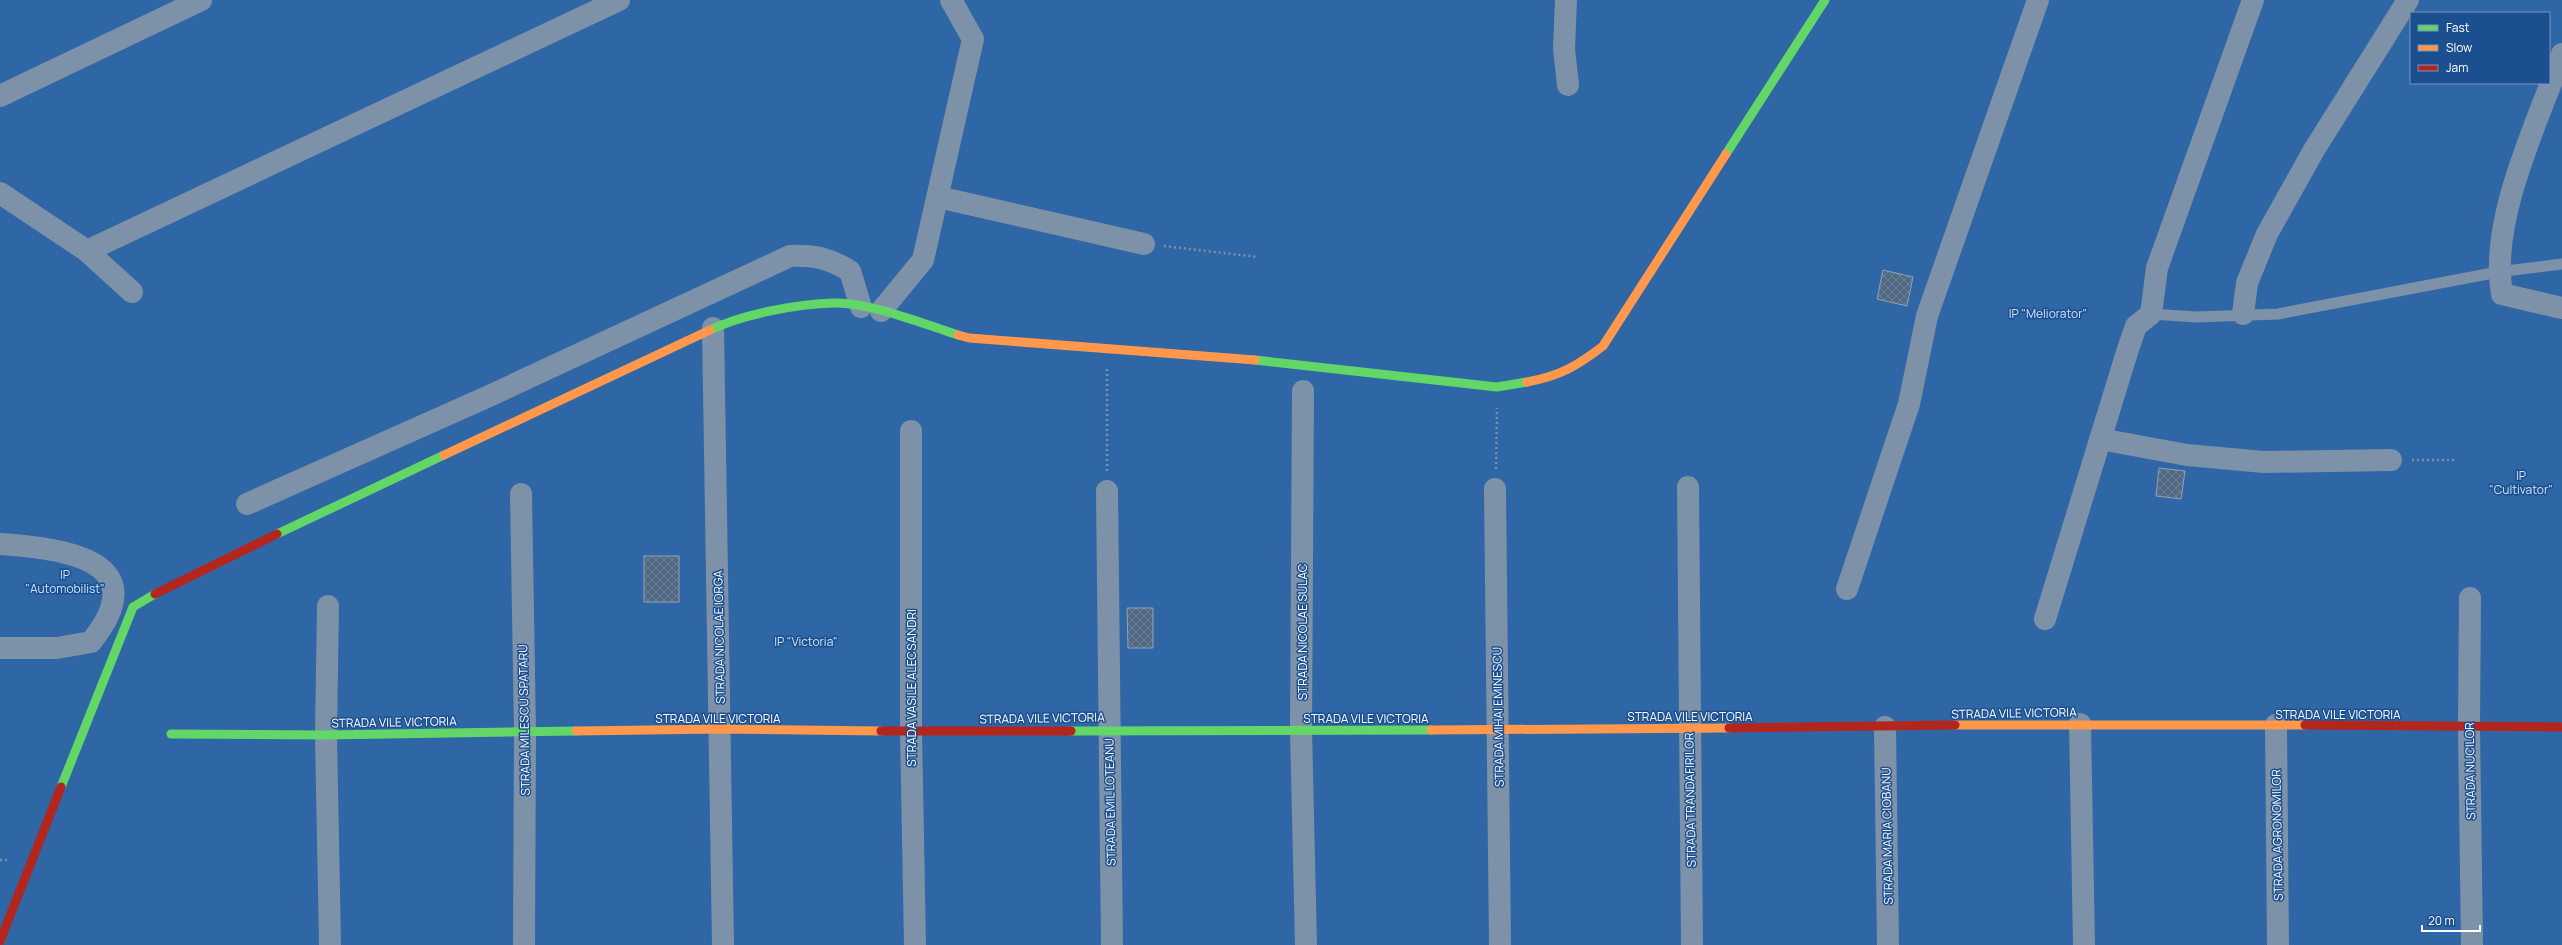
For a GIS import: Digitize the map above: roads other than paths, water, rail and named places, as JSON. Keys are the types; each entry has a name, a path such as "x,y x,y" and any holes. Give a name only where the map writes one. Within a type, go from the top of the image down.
{"street":[{"path":"0,96 201,0"},
{"path":"87,251 619,0"},
{"path":"871,309 923,260 973,39 951,0"},
{"path":"1566,0 1564,49 1568,85"},
{"path":"0,648 57,648 91,642 124,602 143,600 318,515 714,328 751,314 835,303 871,309 969,338 1303,364 1498,387 1553,377 1576,366 1603,346 1825,0"},
{"path":"1847,589 1909,404 1927,316 2038,0"},
{"path":"2045,619 2136,326 2151,314 2157,268 2253,0"},
{"path":"2243,314 2247,283 2267,234 2314,150 2408,0"},
{"path":"2562,54 2509,201 2498,272 2502,294 2562,308"},
{"path":"0,193 87,251 132,292"},
{"path":"938,197 1144,244"},
{"path":"246,504 487,397 790,256 813,255 839,264 850,271 871,309"},
{"name":"STRADA NICOLAE IORGA","path":"714,328 723,945"},
{"name":"STRADA NICOLAE SULAC","path":"1303,391 1301,730 1306,945"},
{"name":"STRADA VASILE ALECSANDRI","path":"911,431 911,731 915,945"},
{"path":"2100,439 2187,455 2264,462 2391,460"},
{"name":"STRADA TRANDAFIRILOR","path":"1688,487 1692,945"},
{"name":"STRADA MIHAI EMINESCU","path":"1495,489 1500,945"},
{"name":"STRADA EMIL LOTEANU","path":"1107,491 1108,729 1112,945"},
{"name":"STRADA MILESCU SPATARU","path":"521,494 525,732 524,945"},
{"path":"0,544 60,551 89,560 105,573 124,602"},
{"name":"STRADA NUCILOR","path":"2470,598 2469,727 2472,945"},
{"path":"0,941 124,602"},
{"path":"328,606 326,735 330,945"},
{"path":"2080,724 2084,945"},
{"name":"STRADA VILE VICTORIA","path":"171,734 326,735 720,729 911,731 1108,729 1498,730 2080,724 2562,727"},
{"name":"STRADA AGRONOMILOR","path":"2276,725 2278,945"},
{"name":"STRADA MARIA CIOBANU","path":"1885,727 1888,945"}],"lane":[{"path":"2151,314 2197,317 2243,314 2278,314 2498,272 2562,264"}],"park label":[{"name":"IP \"Meliorator\"","path":"2048,313"},
{"name":"IP \"Cultivator\"","path":"2521,482"},
{"name":"IP \"Automobilist\"","path":"65,581"},
{"name":"IP \"Victoria\"","path":"806,641"}]}
